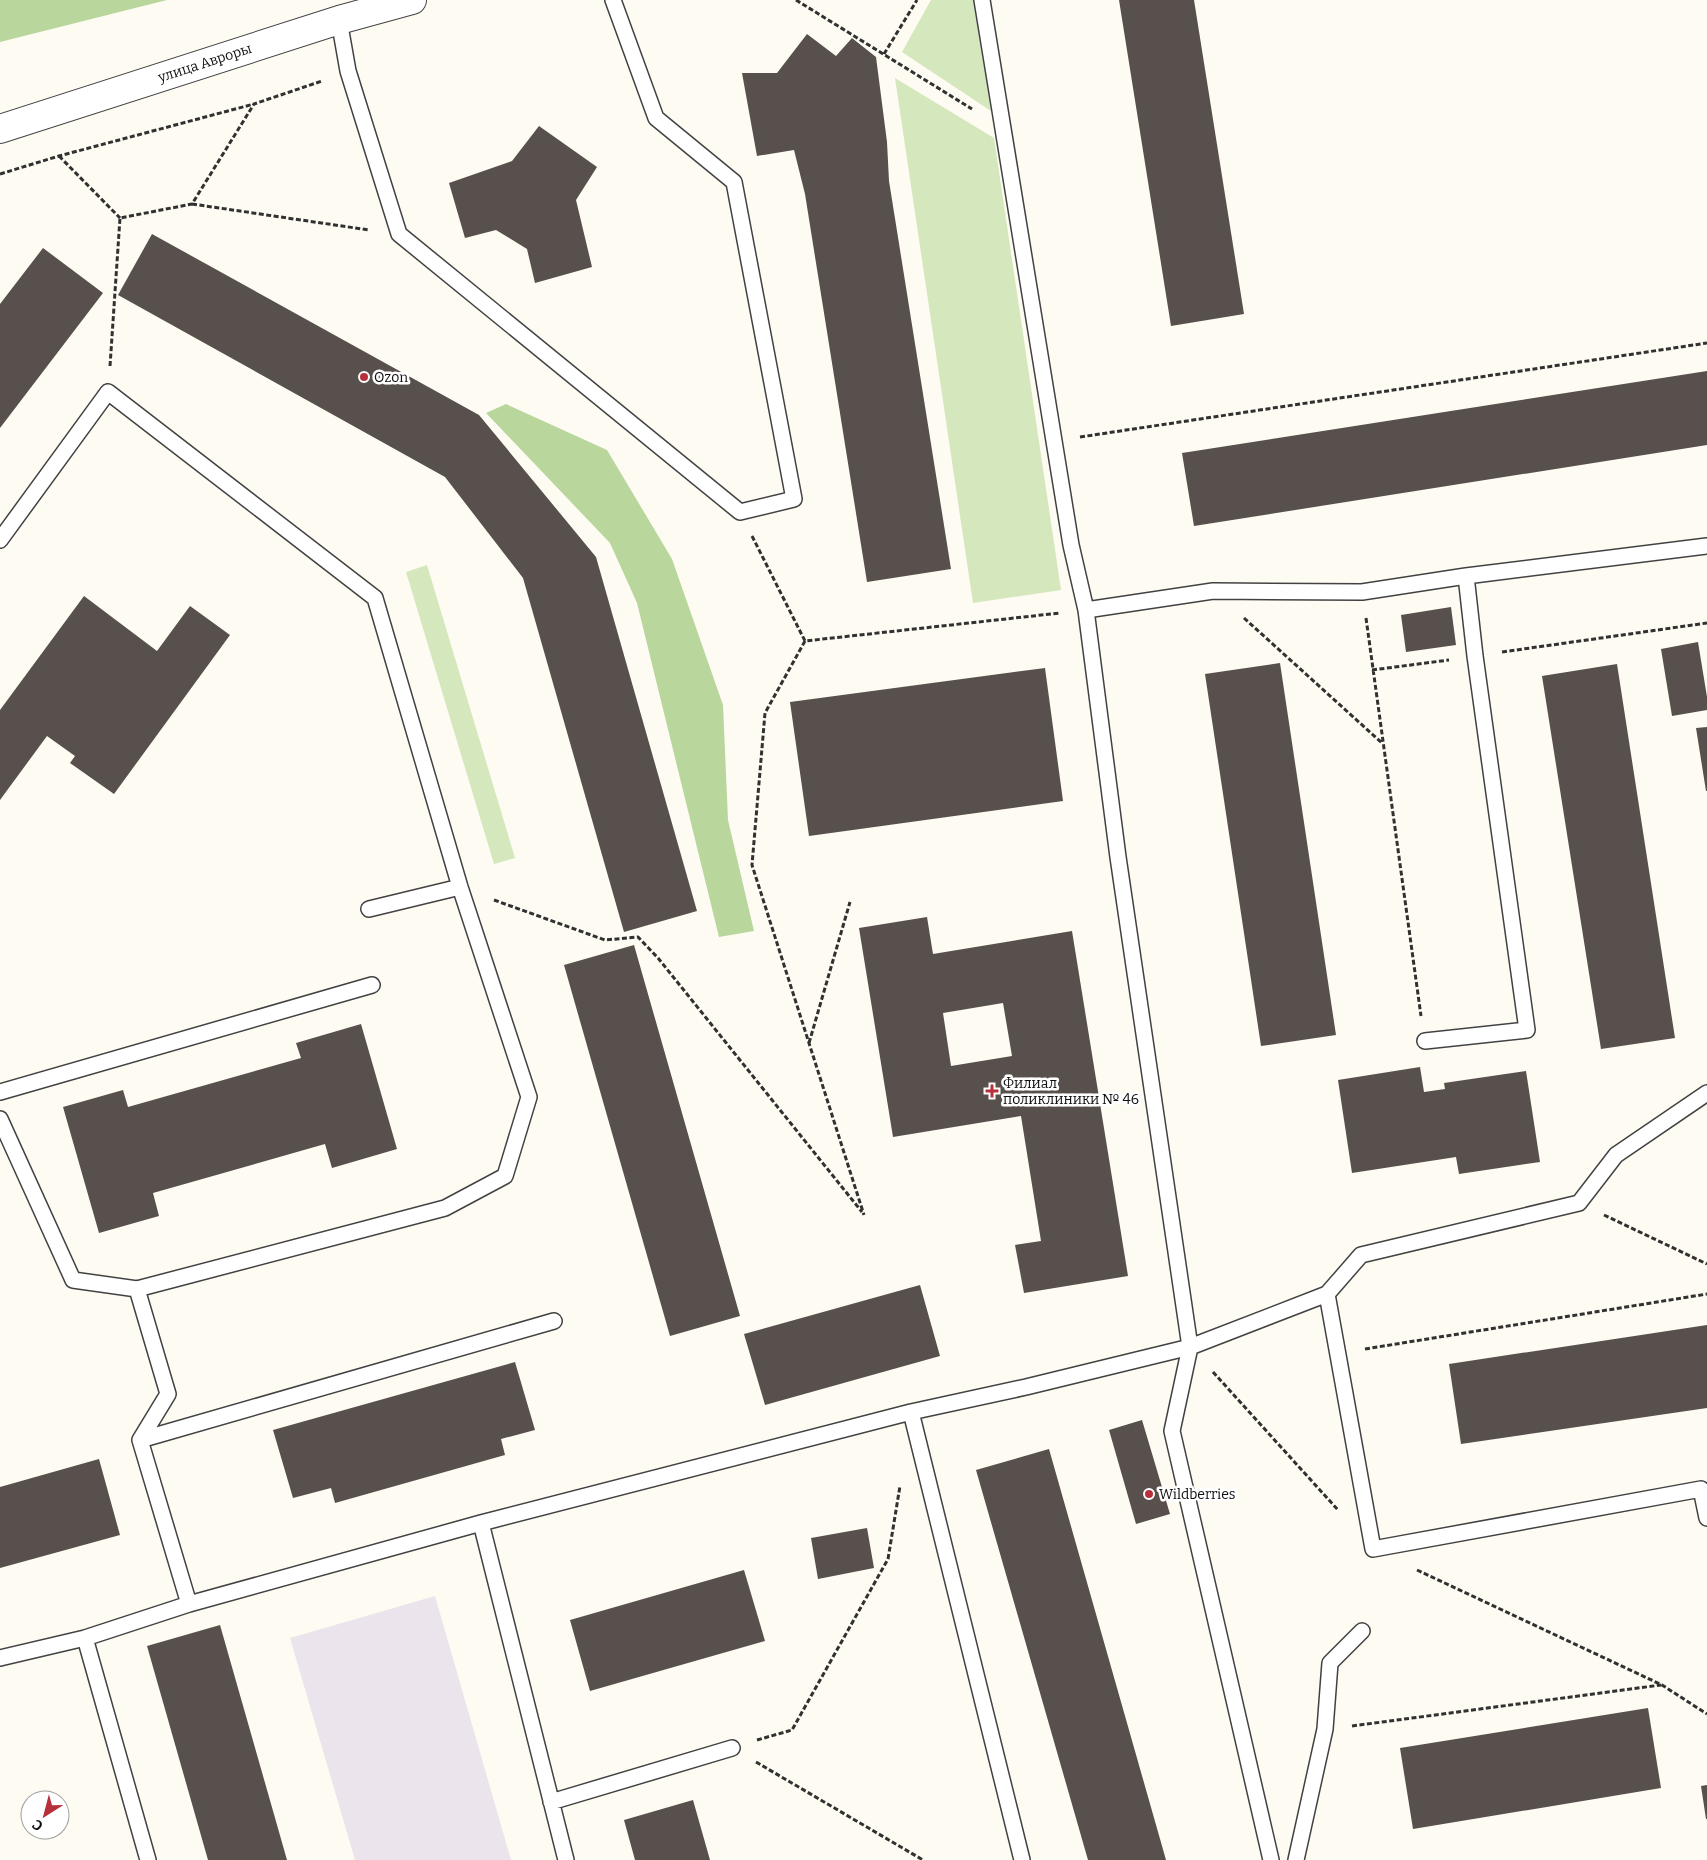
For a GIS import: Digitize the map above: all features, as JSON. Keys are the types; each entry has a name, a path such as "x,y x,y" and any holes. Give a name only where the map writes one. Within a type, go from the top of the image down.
{"street":[{"name":"улица Авроры","path":"0,129 339,20 412,0"}],"lane":[{"path":"339,20 348,72 399,234 740,512 794,498 734,182 656,118 613,0"},
{"path":"982,0 1071,545 1086,610 1120,866 1190,1347 1172,1431 1271,1860"},
{"path":"0,540 108,392 375,598 460,887 529,1097 505,1176 445,1208 137,1289 73,1280 0,1119"},
{"path":"1086,610 1213,591 1362,592 1466,576 1707,546"},
{"path":"1425,1041 1527,1030 1475,656 1466,576"},
{"path":"369,908 460,887"},
{"path":"0,1092 372,985"},
{"path":"0,1658 85,1638 188,1604 481,1523 911,1412 1026,1387 1190,1347 1327,1294 1361,1255 1580,1203 1616,1155 1707,1093"},
{"path":"137,1289 168,1394 140,1440 188,1604"},
{"path":"1327,1294 1373,1549 1701,1490 1707,1518"},
{"path":"140,1440 554,1321"},
{"path":"911,1412 1022,1860"},
{"path":"481,1523 566,1860"},
{"path":"1296,1860 1325,1729 1330,1663 1362,1631"},
{"path":"85,1638 148,1860"},
{"path":"551,1802 732,1748"}],"path":[{"path":"796,0 1003,127"},
{"path":"884,54 917,0"},
{"path":"0,174 59,156 254,104 348,72"},
{"path":"192,204 254,104"},
{"path":"59,156 120,218 108,392"},
{"path":"120,218 192,204 399,234"},
{"path":"1054,441 1707,343"},
{"path":"740,512 805,640"},
{"path":"1213,591 1383,743"},
{"path":"1362,592 1425,1041"},
{"path":"805,640 1086,610"},
{"path":"1372,670 1707,623"},
{"path":"460,887 605,940 638,937 658,958 864,1215 752,866 764,713 805,640"},
{"path":"809,1044 850,902"},
{"path":"1580,1203 1707,1264"},
{"path":"1338,1353 1707,1294"},
{"path":"732,1748 792,1730 888,1559 901,1480"},
{"path":"1325,1729 1662,1685"},
{"path":"732,1748 924,1860"}],"shaded area":[{"path":"435,1596 511,1860 355,1860 290,1638"}],"green space":[{"path":"0,0 167,0 0,42"},
{"path":"931,0 973,0 991,111 902,52"},
{"path":"895,78 994,138 1061,590 973,603"},
{"path":"506,404 607,450 672,559 723,705 728,820 754,931 719,937 637,603 610,543 486,413"},
{"path":"427,565 515,858 494,864 406,572"}],"building":[{"path":"1119,0 1194,0 1244,314 1171,326"},
{"path":"807,34 836,56 852,38 876,57 887,142 889,181 951,569 867,582 805,194 794,150 757,156 742,73 777,73"},
{"path":"539,126 597,167 576,200 592,267 535,283 527,249 496,230 465,238 449,183 512,161"},
{"path":"152,234 479,415 596,557 697,911 624,932 523,578 445,477 118,295"},
{"path":"43,248 103,293 0,428 0,304"},
{"path":"1707,371 1707,445 1194,526 1182,453"},
{"path":"84,596 157,651 190,606 230,635 114,794 70,763 75,756 47,736 0,800 0,710"},
{"path":"1451,607 1456,645 1406,652 1401,615"},
{"path":"1698,642 1707,697 1707,710 1672,716 1661,649"},
{"path":"1280,663 1336,1035 1261,1046 1205,674"},
{"path":"1617,664 1675,1038 1601,1049 1542,676"},
{"path":"1045,668 1063,801 809,836 790,702"},
{"path":"1707,727 1707,791 1706,791 1696,728"},
{"name":"Филиал поликлиники № 46","path":"927,917 933,954 1072,931 1128,1276 1024,1293 1015,1245 1041,1241 1021,1116 893,1137 859,928","holes":["1003,1003 1012,1056 951,1066 943,1013"]},
{"path":"634,945 740,1316 670,1336 564,965"},
{"path":"361,1024 397,1149 332,1168 325,1144 153,1193 159,1216 99,1233 63,1107 123,1090 128,1107 301,1058 296,1043"},
{"path":"1420,1067 1424,1092 1445,1089 1444,1083 1526,1071 1540,1162 1459,1174 1456,1157 1352,1173 1338,1080"},
{"path":"920,1285 940,1356 765,1405 744,1334"},
{"path":"1707,1325 1707,1408 1461,1444 1449,1364"},
{"path":"515,1362 535,1430 501,1439 505,1455 335,1503 331,1488 293,1498 273,1430"},
{"path":"1142,1420 1170,1514 1136,1524 1109,1430"},
{"path":"1049,1449 1166,1860 1088,1860 976,1470"},
{"path":"99,1459 120,1535 0,1568 0,1487"},
{"path":"867,1528 874,1568 818,1579 811,1538"},
{"path":"744,1570 765,1641 590,1691 570,1620"},
{"path":"220,1625 287,1860 208,1860 147,1646"},
{"path":"1648,1708 1661,1788 1413,1829 1400,1748"},
{"path":"1707,1785 1707,1819 1706,1819 1701,1786"},
{"path":"693,1800 710,1860 635,1860 624,1820"}],"place":[{"name":"Ozon","path":"364,377"},
{"name":"Филиал поликлиники № 46","path":"992,1091"},
{"name":"Wildberries","path":"1149,1494"}]}
